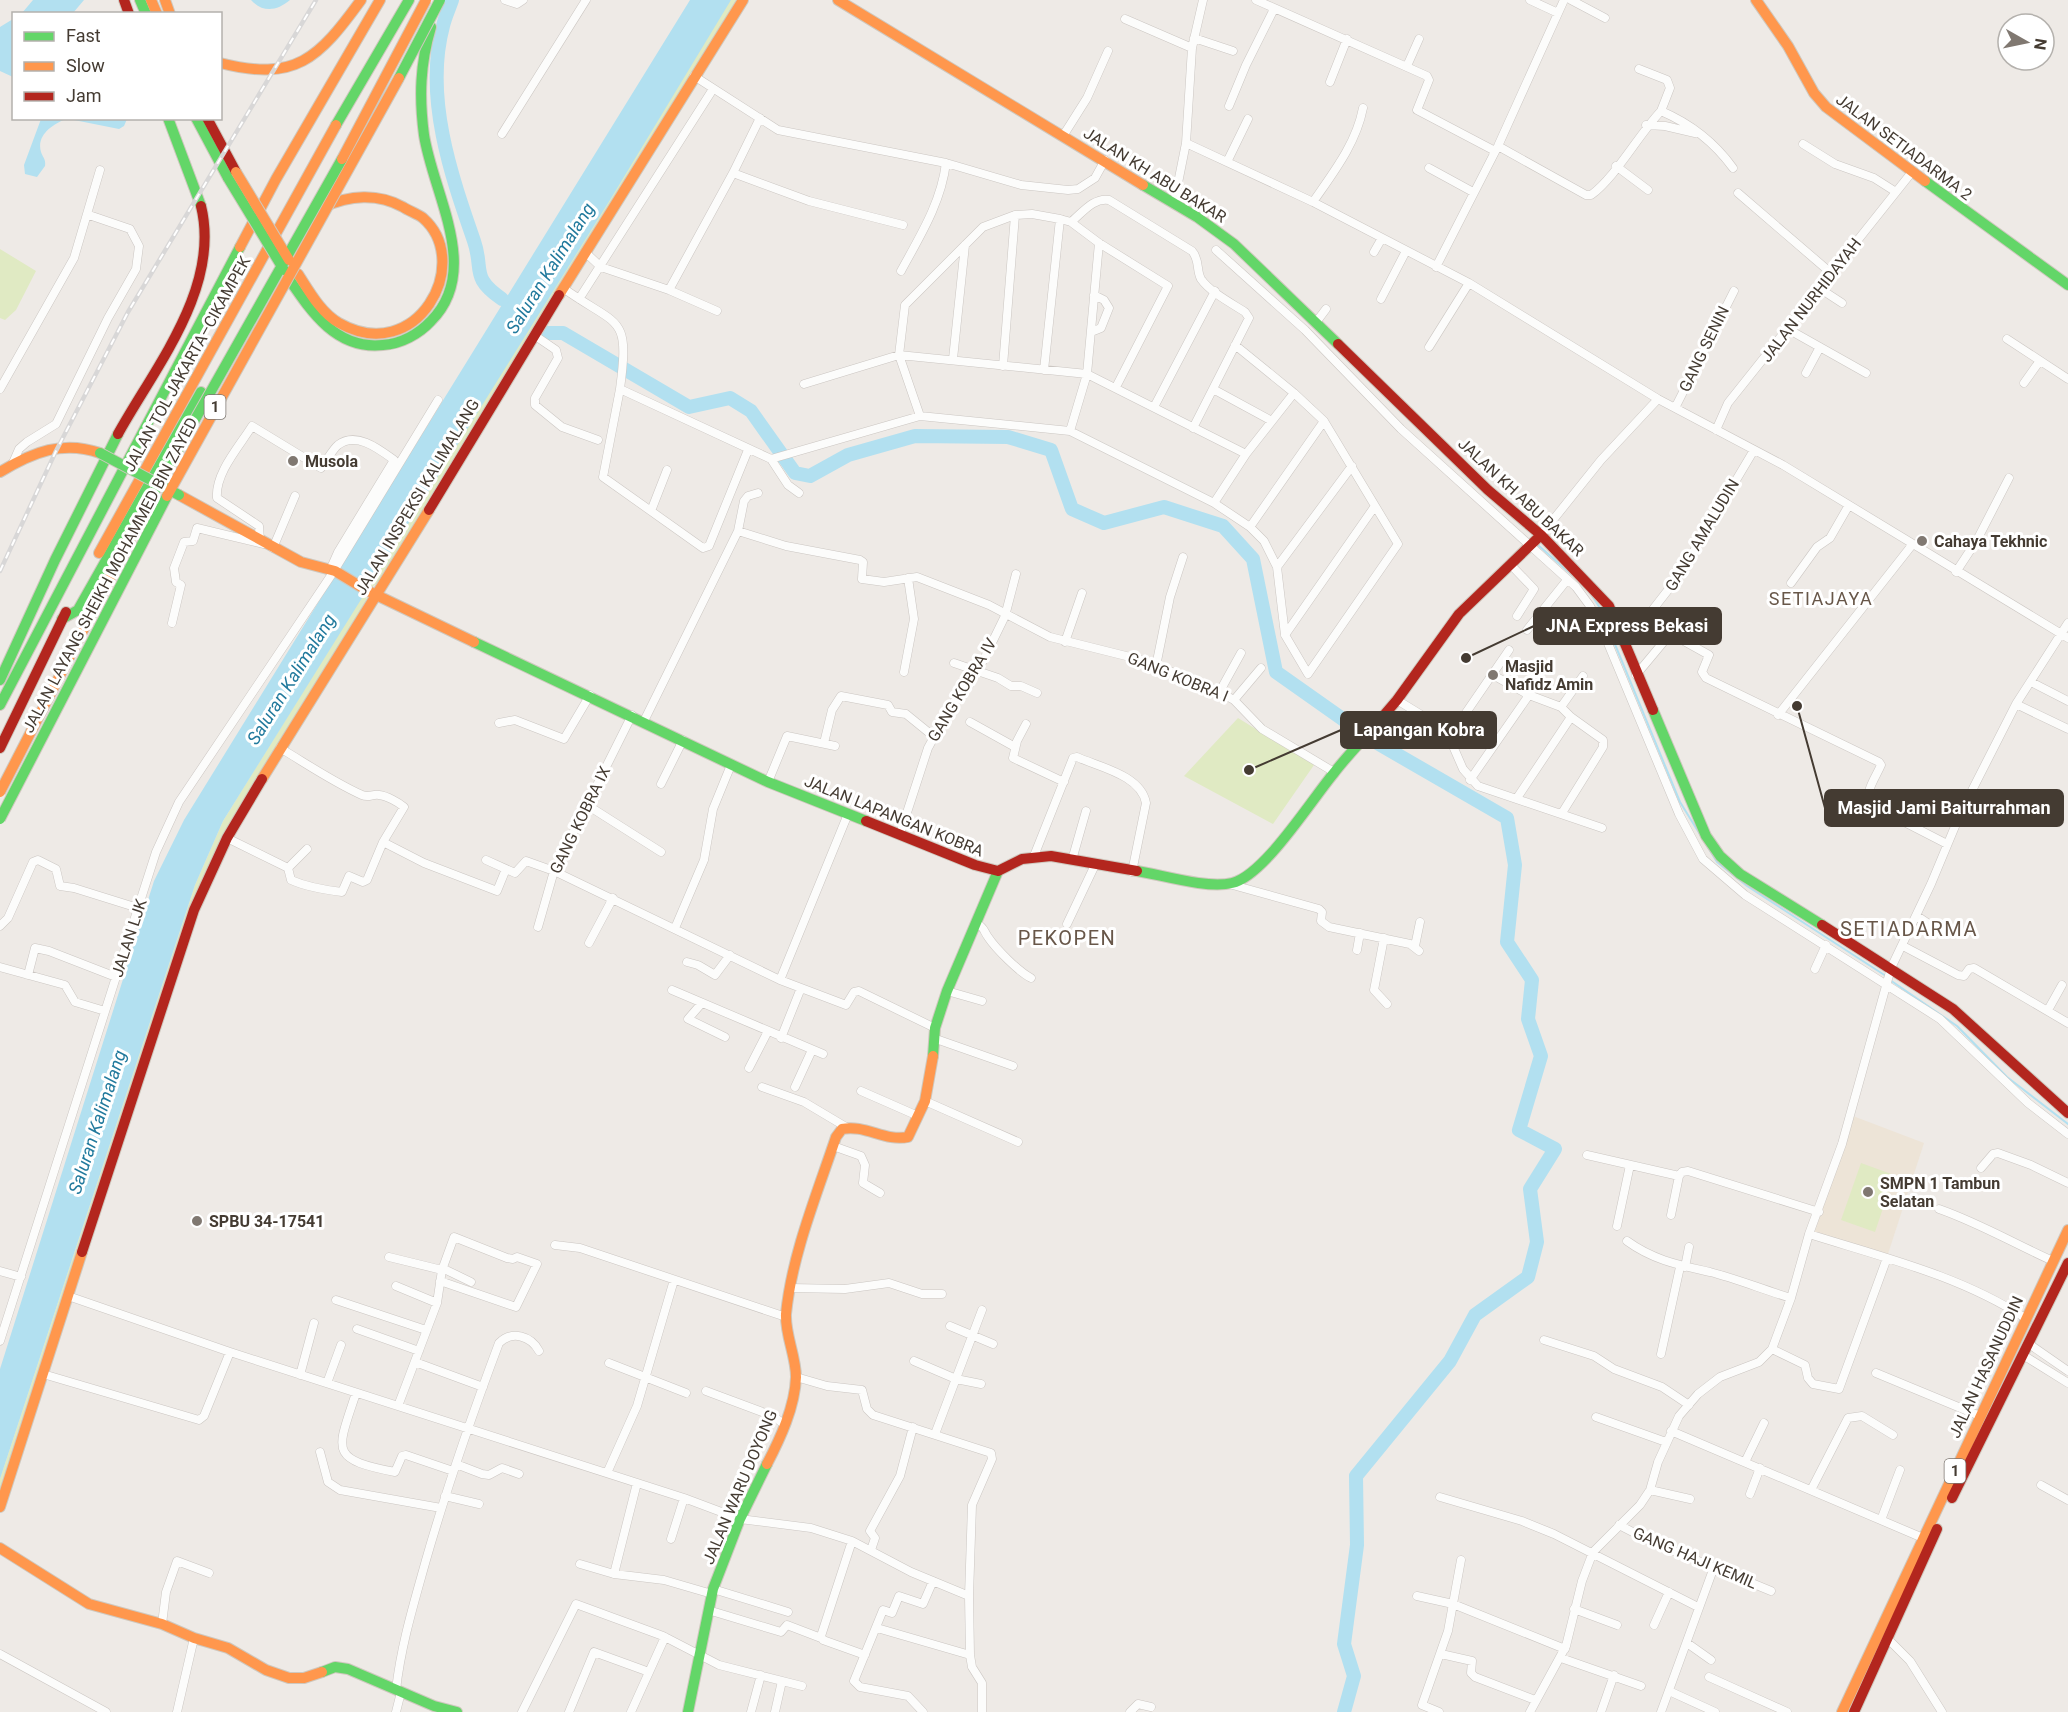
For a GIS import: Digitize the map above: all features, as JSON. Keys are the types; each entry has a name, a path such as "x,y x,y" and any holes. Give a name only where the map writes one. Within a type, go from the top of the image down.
{"main road":[{"path":"222,64 241,70 291,68 312,57 334,38 361,0"},
{"name":"JALAN TOL JAKARTA–CIKAMPEK","path":"0,705 276,179 380,0"},
{"name":"JALAN TOL JAKARTA–CIKAMPEK","path":"0,748 62,619 352,97 409,0"},
{"name":"JALAN LAYANG SHEIKH MOHAMMED BIN ZAYED","path":"0,792 135,528 203,401 368,112 426,0"},
{"path":"197,120 327,329 355,345 382,347 403,342 429,325 445,304 453,279 454,253 449,226 428,156 419,96 419,71 441,0"},
{"name":"JALAN LAYANG SHEIKH MOHAMMED BIN ZAYED","path":"0,819 139,546 441,0"},
{"name":"JALAN INSPEKSI KALIMALANG","path":"0,1507 194,910 226,838 372,593 743,0"},
{"name":"JALAN KH ABU BAKAR","path":"838,0 1105,160 1234,244 1317,321 1488,490 1541,535 1609,606 1636,675 1706,836 1720,856 1740,874 1889,978 1977,1029 2051,1101 2068,1113"},
{"name":"JALAN SETIADARMA 2","path":"1756,0 1788,46 1821,102 1912,172 2068,285"},
{"path":"0,680 63,538 127,416 185,315 198,284 206,238 200,203 169,120"},
{"path":"208,120 232,175"},
{"path":"62,619 78,610 236,329 300,227 310,216 332,203 355,196 371,197 402,205 418,215 429,226 438,240 443,267 437,294 429,309 412,325 397,332 381,334 365,334 339,323 293,277"},
{"name":"JALAN LAPANGAN KOBRA","path":"0,472 34,453 64,445 77,445 100,453 266,545 301,562 333,570 372,593 632,715 731,765 975,865 998,871 1034,856 1072,860 1132,872 1229,884"},
{"path":"1229,884 1244,877 1270,854 1334,772 1397,700 1459,614 1541,535"},
{"path":"846,1127 905,1139 925,1101 936,1034 947,990 998,871"},
{"name":"JALAN WARU DOYONG","path":"688,1712 712,1592 740,1519 784,1425 796,1377 786,1317 790,1288 810,1214 833,1146 842,1129 846,1127"},
{"name":"JALAN HASANUDDIN","path":"1842,1712 2068,1230"},
{"name":"JALAN HASANUDDIN","path":"1854,1712 1889,1640 1938,1528 2068,1263"},
{"path":"1,1552 89,1604 162,1624 194,1638 237,1652 266,1670 289,1678 304,1678 324,1670 341,1668 374,1678 434,1706 457,1712"}],"street":[{"path":"505,0 517,4 523,0"},
{"path":"502,134 586,0"},
{"path":"1174,203 1186,143 1192,48 1203,0"},
{"path":"1256,0 1407,66 1429,78 1417,111 1496,148 1586,195 1594,192 1646,125 1661,111 1670,88 1669,83 1658,75 1640,69"},
{"path":"1530,0 1558,13"},
{"path":"1436,267 1496,148 1564,0"},
{"path":"1571,0 1605,18"},
{"path":"1229,106 1246,65 1274,9"},
{"path":"1125,19 1192,48"},
{"path":"1194,38 1233,51"},
{"path":"1330,82 1347,39"},
{"path":"1407,66 1419,39"},
{"path":"1063,136 1087,98 1108,51"},
{"path":"694,76 773,127 946,163 1021,184 1068,190 1089,183 1105,160"},
{"path":"579,299 713,89"},
{"path":"1313,202 1348,151 1363,108"},
{"path":"1661,111 1679,118 1717,148 1733,168"},
{"path":"669,290 733,173 760,118"},
{"path":"1227,162 1248,119"},
{"path":"1646,125 1665,126 1699,134"},
{"path":"1186,143 1313,202 1470,283 1658,399 1754,450 1849,505 1956,572 2065,636"},
{"path":"1803,144 1835,164 1874,178 1896,192"},
{"path":"901,271 933,214 944,179 946,163"},
{"path":"1616,166 1648,190"},
{"path":"1430,168 1473,192"},
{"path":"0,389 66,275 89,215 100,170"},
{"name":"JALAN NURHIDAYAH","path":"1716,430 1728,403 1765,360 1786,328 1912,172"},
{"path":"733,173 809,201 903,225"},
{"path":"1738,193 1831,273"},
{"path":"1071,222 1096,201 1109,200 1192,251 1197,257 1198,273 1203,281 1245,312 1249,318 1193,428"},
{"path":"920,416 899,354 905,305 983,227 1015,215 1032,214 1071,222 1099,243 1168,286 1116,387"},
{"path":"12,465 19,449 56,424 108,318 136,269 139,246 130,229 89,215"},
{"path":"1003,366 1015,215"},
{"path":"1044,370 1060,219"},
{"path":"1374,252 1382,238"},
{"path":"1070,431 1087,374 1099,243"},
{"path":"953,359 965,245"},
{"path":"1215,250 1345,369 1401,429 1567,580 1590,606 1602,629 1678,814 1703,859 1745,895 1826,945 1889,978 1956,1031 2021,1096 2068,1134"},
{"path":"1381,299 1406,251"},
{"path":"586,254 601,267 669,290 717,311"},
{"path":"1429,347 1470,283"},
{"path":"563,288 616,323 623,335 620,389 603,477 706,549 748,450"},
{"path":"1819,288 1842,303"},
{"path":"1154,407 1215,291"},
{"name":"GANG SENIN","path":"1675,408 1734,291"},
{"path":"1091,332 1101,328 1109,308 1104,300 1094,295"},
{"path":"1317,321 1326,309"},
{"path":"1786,328 1866,374"},
{"path":"534,335 556,350 558,358 535,398 535,405 562,427 598,440"},
{"path":"2007,339 2068,379"},
{"path":"620,389 748,450 773,459 920,416 1070,431 1214,502 1250,527 1264,541 1277,567 1285,635 1308,674 1397,548 1397,540 1324,421 1294,393 1235,345"},
{"path":"1806,373 1820,347"},
{"path":"804,384 899,354 1087,374 1246,454"},
{"path":"1345,369 1356,360"},
{"path":"2024,383 2039,362"},
{"path":"1370,396 1382,384"},
{"path":"1213,389 1272,420"},
{"path":"1214,502 1246,454 1294,393"},
{"path":"1541,535 1601,460 1658,399"},
{"path":"333,570 438,400"},
{"path":"1250,527 1324,421"},
{"path":"266,545 259,526 217,498 216,488 232,456 252,426 321,468 337,446 346,441 361,441 376,447 394,460 338,552 333,570"},
{"name":"GANG AMALUDIN","path":"1625,645 1679,576 1754,450"},
{"path":"773,459 788,485 799,494"},
{"path":"1277,567 1352,466"},
{"path":"651,512 667,470"},
{"path":"1956,572 1977,540 2009,478"},
{"path":"644,721 738,531 744,501 748,495 758,493"},
{"path":"266,545 295,496"},
{"path":"1791,582 1817,547 1830,538 1849,505"},
{"path":"1285,635 1375,506"},
{"path":"172,623 181,585 176,582 174,568 184,542 194,541 197,528 201,527 254,544 266,545"},
{"path":"738,531 786,546 857,559 863,562 862,579 865,581 884,582 908,578 914,619 904,672"},
{"path":"1778,715 1912,545"},
{"path":"1156,666 1170,597 1184,557"},
{"path":"1510,564 1534,586 1517,616"},
{"name":"JALAN LJK","path":"0,1341 159,844 179,802 333,570"},
{"name":"GANG KOBRA IV","path":"900,834 933,736 957,696 968,687 977,671 1005,616 1016,574"},
{"name":"GANG KOBRA I","path":"908,578 917,577 989,605 1005,616 1065,642 1123,655 1220,691 1234,700 1262,729 1334,772"},
{"path":"1527,630 1567,580"},
{"path":"1065,642 1082,593"},
{"path":"1649,617 1666,631 1709,655 1702,672 1706,678 1778,715 1879,762 1881,765 1867,794 1868,800 1873,806 1947,844"},
{"path":"1530,1712 1561,1658 1593,1552 1640,1505 1650,1490 1666,1442 1679,1416 1698,1394 1720,1377 1759,1362 1772,1349 1791,1298 1809,1234 1846,1134 1889,978 1947,844 2016,704 2065,636 2068,622"},
{"path":"1636,675 1666,639 1666,631"},
{"path":"1450,736 1509,651"},
{"path":"1220,691 1241,653"},
{"path":"954,663 1011,686 1021,686 1037,693"},
{"path":"1234,700 1261,668"},
{"path":"1493,675 1529,695 1561,707 1570,717 1604,743 1562,813"},
{"path":"1561,707 1583,676"},
{"path":"2031,682 2068,701"},
{"path":"499,723 515,720 564,739 590,695"},
{"path":"1470,780 1529,695"},
{"path":"824,743 832,710 841,696 888,705 892,712 906,714 933,736"},
{"path":"1397,700 1446,730 1470,780 1487,791 1517,798 1602,828"},
{"path":"2016,704 2068,729"},
{"name":"GANG KOBRA IX","path":"538,927 554,871 632,715"},
{"path":"1517,798 1570,717"},
{"path":"970,723 1016,747"},
{"path":"1026,724 1013,758 1064,782"},
{"path":"768,782 787,736 835,746"},
{"path":"661,784 683,741"},
{"path":"280,748 333,781 369,798 379,795 403,806 404,809 383,842 365,882 349,876 342,892 328,888 312,888 291,880 288,868"},
{"path":"1034,856 1073,758 1077,757 1138,785 1144,794 1146,802 1132,872"},
{"path":"675,928 704,860 713,809 731,765"},
{"path":"587,805 661,852"},
{"path":"1072,860 1086,811"},
{"path":"780,980 848,814"},
{"path":"226,838 288,868"},
{"path":"383,842 424,863 497,891 506,869"},
{"path":"288,868 307,849"},
{"path":"0,926 8,918 33,862 38,860 56,869 58,885 63,888 74,888 138,908"},
{"path":"486,860 518,872 526,861 554,871 780,980 846,1005 854,993 859,991 936,1034 1013,1066"},
{"path":"1067,924 1095,865"},
{"path":"1229,884 1319,909 1322,912 1323,924 1339,930 1384,938 1417,949 1420,922"},
{"path":"589,943 613,898"},
{"path":"1917,916 1935,928"},
{"path":"976,923 985,928 988,938 1018,969 1031,978"},
{"path":"1357,950 1360,933"},
{"path":"1384,938 1374,990 1387,1004"},
{"path":"1815,969 1826,945"},
{"path":"1903,946 1958,975 1964,976 1969,969 1974,968 2068,1023"},
{"path":"28,975 35,948 49,951 116,977"},
{"path":"687,962 698,965 715,975 730,955"},
{"path":"0,967 64,985 75,1002 105,1011"},
{"path":"2048,1010 2062,985"},
{"path":"781,1038 801,988"},
{"path":"672,990 767,1033 823,1054"},
{"path":"947,990 982,1002"},
{"path":"701,1004 688,1019 725,1037"},
{"path":"749,1068 767,1033"},
{"path":"795,1087 812,1050"},
{"path":"762,1087 804,1102 846,1127"},
{"path":"861,1091 918,1116"},
{"path":"925,1101 1018,1142"},
{"path":"833,1146 861,1156 865,1165 863,1183 880,1193"},
{"path":"1981,1168 1994,1154 1998,1154 2031,1165 2068,1182"},
{"path":"1587,1155 1679,1176"},
{"path":"1617,1226 1630,1165"},
{"path":"1671,1215 1679,1176 1682,1172 1819,1212"},
{"path":"1939,1209 1977,1222 2004,1238 2054,1261"},
{"path":"1809,1234 1887,1258 1983,1294 2025,1318"},
{"path":"398,1406 437,1303 440,1281 442,1269 454,1236 507,1258 521,1257 537,1264 516,1307 440,1281"},
{"path":"1627,1241 1644,1253 1683,1267 1710,1272 1791,1298"},
{"path":"555,1245 580,1248 786,1317"},
{"path":"1661,1354 1689,1247"},
{"path":"389,1257 442,1269 471,1282"},
{"path":"1772,1349 1805,1365 1808,1378 1813,1384 1839,1389 1887,1258"},
{"path":"0,1271 21,1277"},
{"path":"607,1473 637,1406 674,1280"},
{"path":"790,1288 845,1290 889,1283 929,1296 942,1294"},
{"path":"396,1286 437,1303"},
{"path":"68,1296 300,1375 684,1498 740,1519 811,1528 852,1541 969,1596"},
{"path":"336,1300 426,1330"},
{"path":"935,1434 982,1311"},
{"path":"300,1375 314,1323"},
{"path":"950,1326 993,1344"},
{"path":"357,1329 419,1351"},
{"path":"396,1712 405,1635 441,1508 483,1387 503,1339 515,1336 526,1338 535,1344 539,1351"},
{"path":"1544,1340 1594,1356 1614,1369 1662,1387 1689,1405"},
{"path":"2029,1344 2068,1371"},
{"path":"327,1383 341,1345"},
{"path":"43,1374 199,1420 204,1416 230,1352"},
{"path":"2023,1355 2068,1383"},
{"path":"914,1361 956,1379 981,1384"},
{"path":"415,1362 483,1387"},
{"path":"609,1363 686,1393"},
{"path":"1876,1373 1980,1416"},
{"path":"796,1377 827,1386 862,1390 867,1409 873,1415 989,1452 992,1456 972,1505 970,1655 972,1667 982,1683 981,1712"},
{"path":"706,1391 772,1416 784,1425"},
{"path":"356,1393 341,1438 342,1450 348,1459 395,1472 402,1456 406,1455 482,1474 489,1475 502,1468 519,1474"},
{"path":"1811,1490 1848,1418 1862,1416 1893,1435"},
{"path":"1596,1418 1666,1442"},
{"path":"1745,1461 1764,1423"},
{"path":"871,1550 875,1538 871,1530 900,1476 913,1427"},
{"path":"1671,1431 1923,1538"},
{"path":"320,1452 328,1482 339,1490 441,1508"},
{"path":"1750,1494 1760,1468"},
{"path":"1881,1520 1900,1470"},
{"path":"614,1574 637,1483"},
{"path":"2041,1485 2068,1500"},
{"path":"1650,1490 1690,1499"},
{"path":"445,1496 479,1504"},
{"path":"1440,1497 1522,1521 1593,1552 1698,1607"},
{"path":"671,1539 684,1498"},
{"name":"GANG HAJI KEMIL","path":"1619,1524 1771,1591"},
{"path":"821,1638 852,1541"},
{"path":"1439,1712 1422,1705 1441,1654 1461,1560"},
{"path":"162,1624 166,1592 177,1561 209,1573"},
{"path":"580,1564 614,1574 664,1580 788,1612"},
{"path":"1661,1712 1714,1567"},
{"path":"923,1712 908,1696 855,1684 854,1678 883,1610 892,1613 899,1596 923,1604 933,1581"},
{"path":"1654,1625 1669,1592"},
{"path":"1417,1596 1453,1604 1564,1649"},
{"path":"522,1712 576,1604 665,1637 698,1655 732,1669 802,1686"},
{"path":"1574,1609 1617,1625"},
{"path":"708,1610 781,1632 787,1625 865,1655"},
{"path":"877,1628 970,1655"},
{"path":"631,1712 665,1637"},
{"path":"177,1712 194,1638"},
{"path":"1889,1640 1910,1661 1942,1712"},
{"path":"1687,1643 1711,1660"},
{"path":"569,1712 595,1652 649,1672"},
{"path":"0,1654 106,1712"},
{"path":"1441,1654 1472,1661 1471,1673 1474,1677 1535,1700"},
{"path":"1561,1658 1641,1686"},
{"path":"1601,1712 1614,1675"},
{"path":"751,1712 761,1676"},
{"path":"1709,1677 1787,1712"},
{"path":"775,1712 782,1681"},
{"path":"1669,1691 1715,1712"},
{"path":"1130,1712 1138,1704 1151,1707"}],"shaded area":[{"name":"SMPN 1 Tambun Selatan","path":"1853,1116 1924,1143 1887,1257 1814,1234"}],"green space":[{"path":"730,0 743,0 387,574 368,591 363,616 210,871 0,1507 0,1479 195,885 223,821"},
{"path":"0,249 36,271 16,310 5,320 0,318"},
{"path":"1238,718 1314,765 1273,824 1184,776"},
{"path":"1861,1163 1894,1175 1875,1232 1841,1220"}],"water":[{"path":"33,0 84,0 74,12 23,12"},
{"path":"251,0 290,0 275,8 265,9"},
{"name":"Saluran Kalimalang","path":"690,0 731,0 610,200 223,821 195,885 0,1479 0,1369 154,881 184,820"},
{"path":"12,20 12,77 0,71 0,27"},
{"path":"41,120 64,120 51,127 43,135 40,146 45,166 37,177 25,174 24,165"},
{"path":"74,120 127,120 124,126 119,129"}],"waterway":[{"path":"452,0 444,23 438,53 438,108 449,163 477,251 482,279 502,299"},
{"path":"546,333 563,333 689,407 730,398 751,411 795,473 810,476 848,455 915,436 1008,437 1051,450 1072,509 1104,523 1164,507 1223,526 1253,559 1276,672 1361,732"},
{"path":"1538,545 1572,575"},
{"path":"1591,594 1600,608 1680,802 1717,862 1747,886 1886,976"},
{"path":"1344,1712 1354,1676 1344,1644 1357,1545 1356,1476 1450,1361 1475,1315 1528,1277 1537,1242 1530,1189 1555,1149 1519,1130 1541,1056 1528,1019 1532,980 1507,942 1515,865 1507,818 1372,740"},
{"path":"1890,980 1957,1026 2007,1077 2068,1124"}],"railway":[{"path":"0,571 56,451 128,312 316,0"}],"traffic: fast":[{"path":"140,0 145,12"},
{"path":"336,125 409,0"},
{"path":"399,78 440,0"},
{"path":"289,279 327,327 352,342 367,345 390,344 409,338 431,321 446,301 453,279 454,255 444,206 429,158 421,107 423,67 431,27"},
{"path":"169,120 201,206"},
{"path":"197,120 228,178"},
{"path":"153,494 342,159"},
{"path":"228,178 284,270"},
{"path":"1925,181 2068,285"},
{"path":"1143,185 1197,217 1234,244 1338,344"},
{"path":"0,705 240,247"},
{"path":"62,619 78,610 201,392"},
{"path":"0,680 55,560 118,434"},
{"path":"100,453 179,495"},
{"path":"0,819 167,496"},
{"path":"474,642 768,782 866,821"},
{"path":"1653,710 1706,836 1720,856 1740,874 1822,925"},
{"path":"1137,871 1210,884 1232,883 1245,877 1273,852 1339,767 1373,728"},
{"path":"933,1056 935,1028 947,991 998,871"},
{"path":"688,1712 713,1589 740,1519 767,1464"},
{"path":"322,1672 335,1667 348,1669 434,1706 457,1712"}],"traffic: slow":[{"path":"151,0 156,12"},
{"path":"165,0 169,12"},
{"path":"222,63 268,69 287,67 303,61 318,51 332,37 361,0"},
{"path":"240,247 276,179 380,0"},
{"path":"342,159 426,0"},
{"path":"559,295 743,0"},
{"path":"838,0 1143,185"},
{"path":"1756,0 1788,46 1814,93 1826,107 1925,181"},
{"path":"167,496 399,78"},
{"path":"99,553 336,125"},
{"path":"236,172 289,260"},
{"path":"298,274 327,314 339,323 367,333 392,331 413,321 429,304 439,283 442,260 437,237 423,218 384,199 353,198 324,207"},
{"path":"0,472 24,459 48,450 73,448 100,453"},
{"path":"0,792 153,494"},
{"path":"179,495 301,562 335,571 368,591 474,642"},
{"path":"262,779 429,510"},
{"path":"767,1464 786,1422 795,1388 796,1369 787,1330 786,1314 789,1292 806,1224 836,1137 842,1129 850,1128 891,1137 908,1137 925,1101 933,1056"},
{"path":"1842,1712 2068,1230"},
{"path":"0,1507 82,1252"},
{"path":"0,1548 89,1604 162,1624 194,1638 228,1648 266,1670 289,1678 304,1678 322,1672"}],"traffic: jam":[{"path":"124,0 128,12"},
{"path":"208,120 236,172"},
{"path":"118,434 166,354 193,297 202,267 205,237 201,206"},
{"path":"429,510 559,295"},
{"path":"1338,344 1488,490 1541,535 1609,606 1653,710"},
{"path":"1373,728 1397,700 1459,614 1541,535"},
{"path":"0,748 66,612"},
{"path":"82,1252 194,910 227,838 262,779"},
{"path":"866,821 975,865 998,871 1022,859 1051,856 1137,871"},
{"path":"1822,925 1953,1009 2068,1113"},
{"path":"1952,1498 2068,1263"},
{"path":"1854,1712 1937,1529"}],"place":[{"name":"Musola","path":"293,461"},
{"name":"Cahaya Tekhnic","path":"1922,541"},
{"name":"JNA Express Bekasi","path":"1466,658"},
{"name":"Masjid Nafidz Amin","path":"1493,675"},
{"name":"Masjid Jami Baiturrahman","path":"1797,706"},
{"name":"Lapangan Kobra","path":"1249,770"},
{"name":"SMPN 1 Tambun Selatan","path":"1868,1192"},
{"name":"SPBU 34-17541","path":"197,1221"}],"district":[{"name":"SETIAJAYA","path":"1821,598"},
{"name":"SETIADARMA","path":"1909,929"},
{"name":"PEKOPEN","path":"1067,938"}]}
